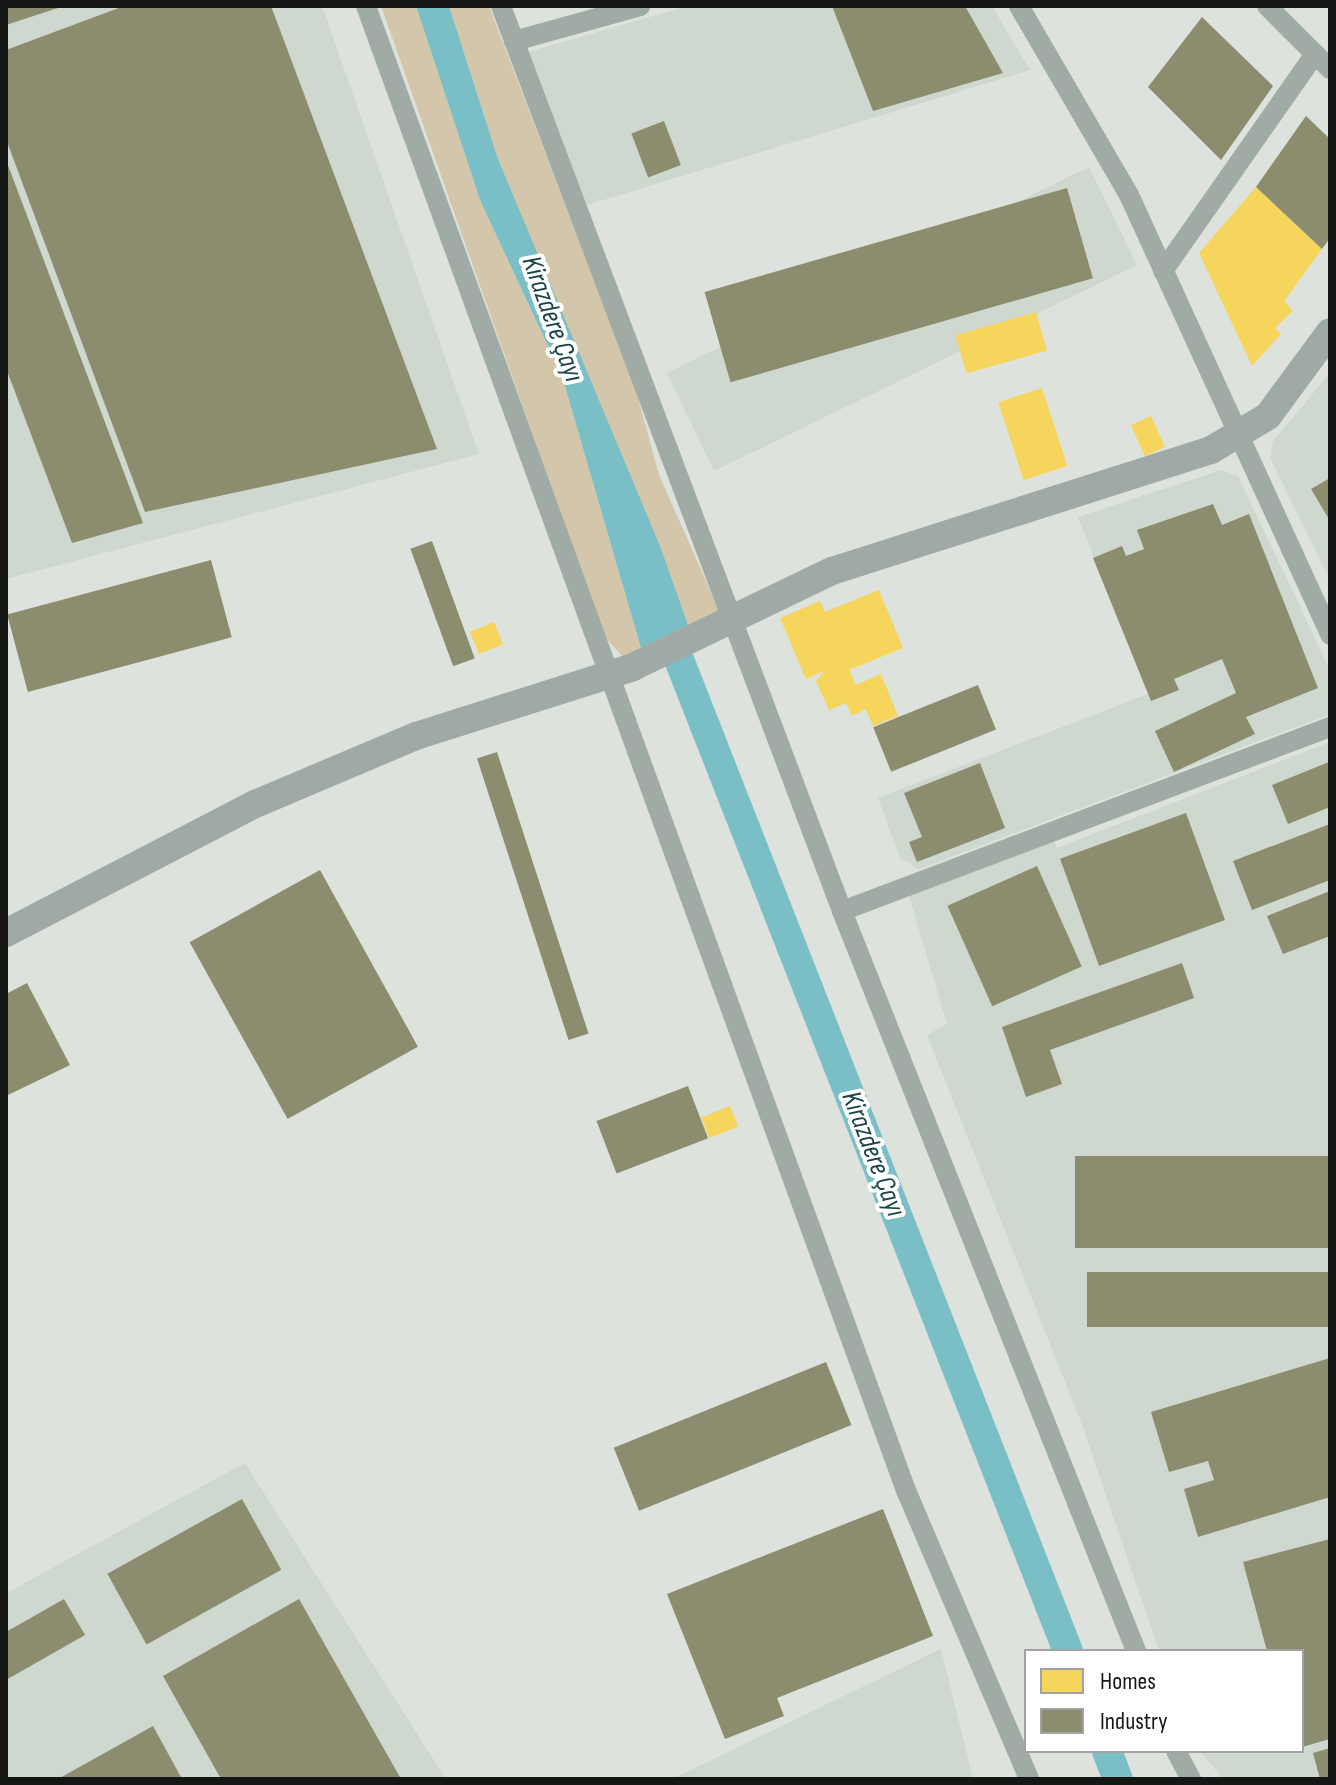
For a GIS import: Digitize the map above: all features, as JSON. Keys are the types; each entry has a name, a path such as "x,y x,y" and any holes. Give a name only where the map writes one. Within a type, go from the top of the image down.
{"street":[{"path":"366,6 607,676 905,1488 1029,1779"},
{"path":"501,6 842,911 1135,1649"},
{"path":"514,41 640,6"},
{"path":"1019,6 1129,195 1237,438 1330,635"},
{"path":"1267,6 1330,69"},
{"path":"1163,271 1315,54"},
{"path":"6,933 308,780 416,736 607,676 832,571 1167,467 1237,438 1290,394 1330,332"},
{"path":"842,911 1330,727"},
{"path":"1177,1753 1191,1779"}],"shaded area":[{"path":"6,6 322,6 479,454 6,579"},
{"path":"381,6 416,6 480,200 562,376 641,648 624,658 604,636"},
{"path":"449,6 489,6 636,390 659,475 719,610 688,625 498,159"},
{"path":"688,6 992,6 1030,70 587,205 528,52"},
{"path":"1089,167 1137,265 714,471 667,373"},
{"path":"1330,373 1330,580 1270,458 1273,441"},
{"path":"1221,470 1238,476 1330,670 1330,714 919,869 900,858 878,798 1148,694 1078,517"},
{"path":"1330,742 1330,1779 1223,1779 1202,1753 1304,1753 1304,1649 1158,1649 1081,1422 927,1035 947,1024 909,896 1054,841 1057,848"},
{"path":"245,1463 446,1779 6,1779 6,1593"},
{"path":"941,1649 973,1779 672,1779"}],"water":[{"path":"416,6 449,6 498,159 660,546 688,625 641,648 562,376 480,200"}],"building: Homes":[{"path":"1256,187 1322,249 1284,301 1293,311 1275,328 1281,334 1252,366 1199,253"},
{"path":"1036,312 1047,350 966,374 955,335"},
{"path":"1042,388 1067,466 1024,480 998,402"},
{"path":"1151,416 1165,447 1145,456 1131,425"},
{"path":"879,590 903,648 849,670 856,685 881,674 898,716 873,726 866,709 852,716 846,703 829,710 816,681 824,671 806,679 780,618 820,601 825,612"},
{"path":"494,622 503,644 479,654 470,632"},
{"path":"730,1106 738,1126 709,1138 701,1118"}],"building: Industry":[{"path":"6,6 61,6 61,7 6,25"},
{"path":"124,6 271,6 437,449 145,512 6,139 6,50"},
{"path":"832,6 965,6 1003,73 873,111"},
{"path":"1202,17 1273,86 1221,160 1148,87"},
{"path":"1306,116 1330,139 1330,238 1322,249 1256,187"},
{"path":"664,121 681,165 648,177 631,134"},
{"path":"6,160 143,523 72,543 6,368"},
{"path":"1067,188 1093,278 731,382 705,292"},
{"path":"1330,478 1330,521 1311,489"},
{"path":"1213,504 1222,525 1249,514 1318,688 1246,717 1255,734 1174,772 1155,731 1236,693 1222,659 1174,679 1179,690 1151,701 1093,558 1122,546 1126,556 1144,549 1137,530"},
{"path":"432,541 475,658 453,666 410,549"},
{"path":"211,560 232,637 28,692 7,615"},
{"path":"978,685 996,730 891,772 873,727"},
{"path":"497,752 588,1034 568,1040 477,758"},
{"path":"1329,762 1330,807 1288,824 1272,785"},
{"path":"980,763 1005,828 917,862 909,842 922,837 904,793"},
{"path":"1186,813 1225,920 1099,966 1060,859"},
{"path":"1330,824 1330,880 1252,910 1233,861"},
{"path":"1037,866 1082,966 992,1006 947,906"},
{"path":"320,870 418,1047 288,1119 190,942"},
{"path":"1330,891 1330,936 1283,954 1267,916"},
{"path":"1182,963 1194,998 1050,1050 1062,1084 1026,1097 1002,1027"},
{"path":"27,983 70,1065 6,1096 6,994"},
{"path":"688,1086 708,1138 617,1173 597,1121"},
{"path":"1075,1156 1330,1156 1330,1248 1075,1248"},
{"path":"1087,1272 1330,1272 1330,1327 1087,1327"},
{"path":"1330,1358 1330,1497 1198,1537 1184,1489 1214,1480 1208,1461 1169,1472 1151,1412"},
{"path":"826,1362 851,1425 639,1511 614,1448"},
{"path":"242,1499 281,1570 147,1645 107,1574"},
{"path":"883,1509 933,1636 777,1698 784,1716 725,1739 667,1594"},
{"path":"1330,1539 1330,1739 1304,1746 1304,1649 1266,1649 1243,1562"},
{"path":"64,1599 85,1635 6,1680 6,1632"},
{"path":"299,1599 401,1779 221,1779 163,1676"},
{"path":"153,1726 182,1779 58,1779"},
{"path":"1330,1748 1330,1779 1320,1779 1313,1753"}],"waterway":[{"name":"Kirazdere Çayı","path":"678,657 1067,1649"},
{"name":"Kirazdere Çayı","path":"1108,1753 1118,1779"}]}
